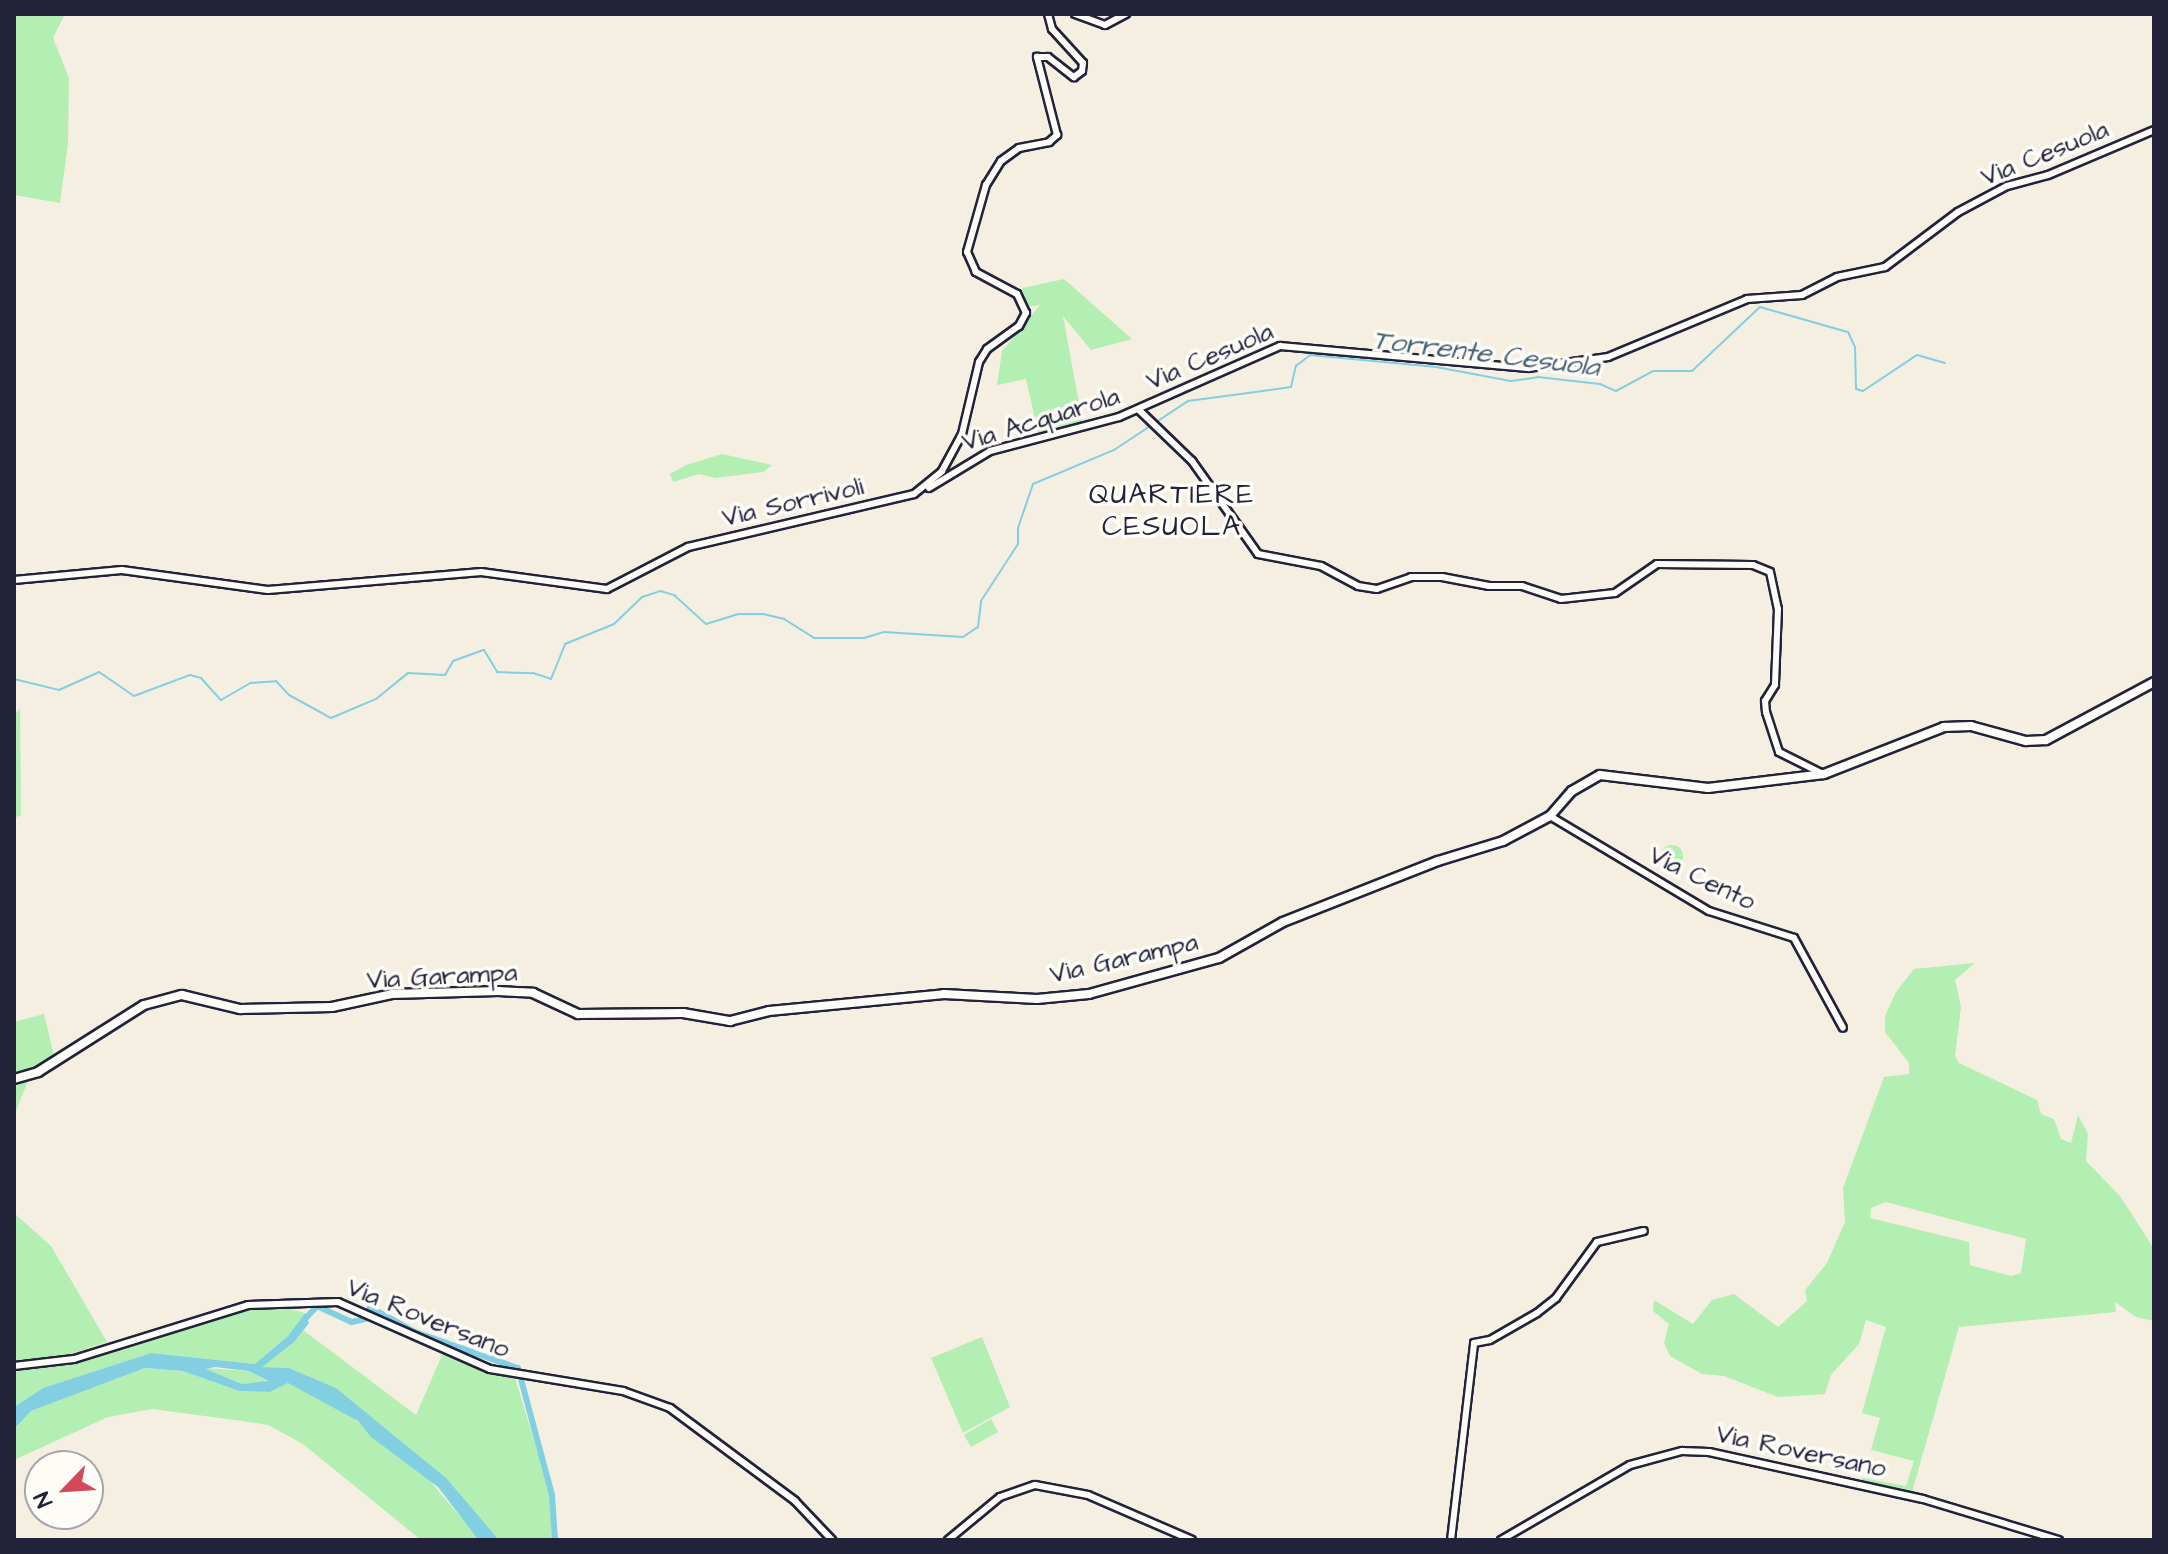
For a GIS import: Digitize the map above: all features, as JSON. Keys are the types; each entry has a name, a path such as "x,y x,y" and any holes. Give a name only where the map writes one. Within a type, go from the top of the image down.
{"street":[{"name":"Via Sorrivoli","path":"15,581 122,570 268,590 481,572 607,589 688,547 914,494 942,471 962,434 979,362 987,349 1019,326 1026,313 1017,294 976,272 967,252 986,185 1001,161 1019,148 1049,142 1057,135 1037,57 1048,57 1074,77 1082,71 1083,63 1052,29 1048,14"},
{"path":"1075,14 1105,25 1126,14"},
{"name":"Via Cesuola","path":"1139,410 1265,350 1295,344 1489,367 1528,368 1608,357 1747,299 1802,295 1837,277 1885,267 1958,212 2007,186 2060,171 2154,130"},
{"name":"Via Acquarola","path":"914,494 990,451 1139,410 1192,461 1258,554 1321,566 1358,586 1377,589 1411,577 1442,577 1489,586 1522,586 1561,599 1615,593 1657,564 1753,565 1770,572 1778,609 1775,685 1765,701 1779,752 1824,774"},
{"name":"Via Garampa","path":"14,1079 38,1072 144,1005 182,995 240,1009 332,1007 392,994 498,991 533,993 578,1014 683,1013 730,1021 769,1011 944,994 1037,999 1089,994 1219,958 1283,922 1438,861 1503,841 1550,816 1572,791 1600,775 1708,788 1824,774 1944,727 1971,726 2026,741 2046,740 2154,682"},
{"name":"Via Cento","path":"1550,816 1709,911 1794,938 1843,1028"},
{"path":"1451,1540 1474,1343 1485,1343 1537,1313 1556,1298 1597,1242 1644,1231"},
{"name":"Via Roversano","path":"14,1366 74,1359 248,1305 323,1300 355,1307 407,1334 519,1375 623,1391 670,1408 795,1501 832,1540"},
{"name":"Via Roversano","path":"1501,1540 1630,1465 1682,1451 1709,1452 1923,1499 2059,1540"},
{"path":"948,1540 1000,1497 1035,1485 1088,1495 1192,1540"}],"green space":[{"path":"14,14 65,14 53,38 69,78 68,143 60,203 14,195"},
{"path":"1064,279 1132,339 1091,350 1063,316 1083,425 1039,436 1026,379 997,385 1002,351 1040,305 1027,307 1019,293 1023,288"},
{"path":"722,454 772,465 763,472 715,478 699,474 673,482 670,474 686,465"},
{"path":"20,708 21,815 14,818 14,716"},
{"path":"1672,845 1680,848 1683,856 1680,864 1672,867 1664,864 1661,856 1664,848"},
{"path":"1975,963 1955,980 1961,1007 1955,1056 1959,1063 2037,1100 2041,1114 2054,1119 2061,1139 2071,1143 2078,1115 2088,1134 2086,1161 2120,1196 2154,1249 2154,1321 2136,1317 2115,1302 2116,1312 1959,1327 1912,1492 1905,1492 1860,1483 1862,1478 1906,1486 1914,1461 1871,1450 1880,1418 1862,1413 1886,1327 1866,1320 1859,1344 1831,1375 1825,1394 1778,1397 1724,1376 1702,1374 1670,1356 1664,1343 1669,1324 1653,1311 1654,1300 1693,1324 1712,1300 1734,1294 1778,1327 1807,1301 1805,1290 1827,1263 1845,1222 1843,1188 1884,1077 1909,1074 1909,1063 1885,1032 1885,1016 1896,992 1914,969","holes":["1886,1202 2026,1239 2021,1273 2011,1276 1970,1265 1969,1242 1870,1218 1871,1208"]},
{"path":"44,1014 54,1055 28,1072 14,1074 14,1022"},
{"path":"29,1078 14,1116 14,1081"},
{"path":"14,1213 51,1246 107,1342 49,1361 14,1362"},
{"path":"279,1306 305,1313 288,1336 255,1364 151,1353 43,1388 14,1407 14,1367 69,1362 248,1307"},
{"path":"303,1330 416,1415 443,1353 515,1378 551,1495 553,1540 499,1540 437,1471 336,1388 289,1368 261,1367"},
{"path":"982,1337 1010,1407 963,1433 931,1358"},
{"path":"145,1368 183,1371 239,1391 270,1392 288,1383 300,1386 347,1413 430,1481 480,1540 421,1540 303,1444 268,1425 152,1409 108,1417 36,1450 24,1450 24,1455 14,1460 14,1429 31,1411"},
{"path":"204,1368 249,1371 268,1382 242,1384"},
{"path":"991,1419 998,1432 971,1447 964,1435"}],"water":[{"path":"305,1313 309,1323 294,1342 262,1367 289,1368 336,1388 446,1478 499,1540 477,1538 438,1487 371,1437 358,1421 288,1383 270,1392 239,1391 183,1371 145,1368 31,1411 14,1429 14,1407 43,1388 151,1353 255,1364 288,1336","holes":["215,1367 249,1371 268,1381 242,1384 206,1369"]}],"waterway":[{"name":"Torrente Cesuola","path":"14,679 59,690 99,672 134,696 190,675 201,678 221,700 250,683 276,681 289,695 331,718 376,699 408,673 445,675 453,661 484,650 497,672 533,673 551,679 565,644 614,624 642,597 660,591 674,595 706,624 738,614 763,614 784,619 814,638 864,638 884,632 963,637 978,627 981,601 1018,544 1018,528 1033,484 1114,450 1188,401 1291,387 1296,366 1310,355 1436,367 1511,381 1538,377 1600,384 1616,391 1653,371 1692,371 1760,307 1848,332 1855,347 1856,389 1863,391 1917,355 1945,363"},
{"path":"305,1319 317,1306 352,1322 365,1319 370,1307 415,1332 518,1368 552,1495 555,1540"}],"district":[{"name":"QUARTIERE CESUOLA","path":"1172,511"}]}
